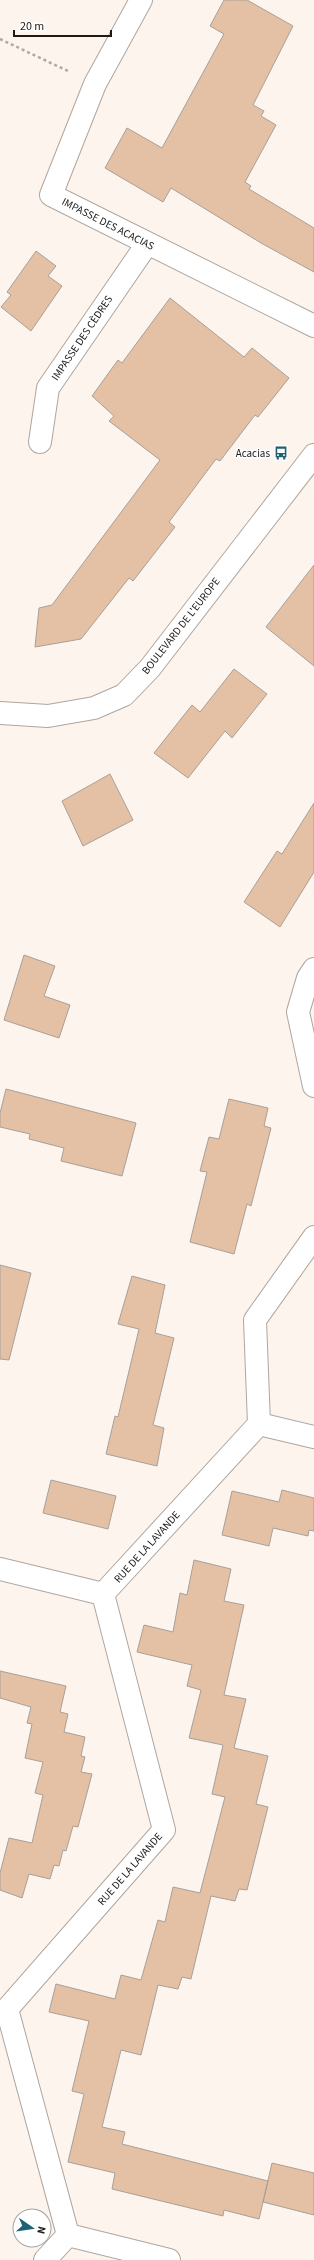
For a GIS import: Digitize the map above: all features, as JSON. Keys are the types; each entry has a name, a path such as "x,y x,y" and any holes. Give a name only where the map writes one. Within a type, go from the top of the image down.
{"street":[{"name":"IMPASSE DES ACACIAS","path":"141,0 95,84 51,195 314,326"},
{"name":"IMPASSE DES CÈDRES","path":"40,442 48,388 147,244"},
{"name":"BOULEVARD DE L'EUROPE","path":"0,713 48,716 94,708 124,695 150,668 314,455"},
{"path":"314,968 308,978 298,1012 314,1086"},
{"path":"314,1237 255,1320 259,1424 314,1437"},
{"name":"RUE DE LA LAVANDE","path":"68,2235 7,2009 164,1830 103,1594 259,1424"},
{"path":"0,1569 103,1594"},
{"path":"45,2260 68,2235 170,2260"}],"path":[{"path":"0,39 95,84"}],"building":[{"path":"224,0 247,0 293,26 253,105 264,111 261,116 276,125 245,182 251,186 249,189 314,228 314,272 261,243 171,188 163,202 105,168 127,128 162,148 224,34 210,26"},
{"path":"36,251 56,266 48,276 62,286 31,331 1,307 11,295 7,292"},
{"path":"170,298 244,357 252,348 289,378 258,417 255,415 220,461 216,459 169,522 175,527 133,581 129,578 81,639 35,647 39,608 52,605 160,460 109,421 114,416 92,396 118,360 122,363"},
{"path":"314,565 314,666 266,627"},
{"path":"234,669 267,694 232,738 225,731 188,778 154,753 192,705 200,712"},
{"path":"110,774 133,820 83,846 62,801"},
{"path":"314,803 314,872 280,927 244,902 277,851 282,854"},
{"path":"24,955 55,966 44,996 70,1005 59,1038 4,1020"},
{"path":"6,1089 136,1123 122,1176 61,1161 64,1148 29,1139 30,1134 0,1127 0,1113"},
{"path":"229,1099 268,1108 264,1126 271,1128 251,1206 247,1204 234,1254 190,1242 207,1172 200,1171 209,1137 219,1139"},
{"path":"0,1265 31,1273 9,1360 0,1359"},
{"path":"132,1276 165,1285 155,1333 174,1338 153,1425 164,1428 157,1466 106,1454 115,1416 118,1417 139,1329 118,1324"},
{"path":"51,1480 116,1496 108,1529 43,1513"},
{"path":"282,1490 314,1498 314,1531 309,1530 308,1536 273,1528 269,1546 222,1535 232,1491 279,1502"},
{"path":"194,1560 231,1569 224,1601 244,1605 224,1695 246,1699 234,1748 268,1756 256,1804 268,1807 247,1890 239,1889 235,1901 211,1896 191,1979 182,1977 178,1989 158,1985 141,2055 121,2050 102,2127 125,2132 122,2144 268,2181 259,2219 224,2210 223,2216 112,2189 115,2173 68,2162 84,2094 72,2091 89,2021 49,2012 56,1984 115,1999 121,1975 141,1980 158,1920 165,1922 173,1887 200,1893 225,1797 212,1794 223,1745 189,1738 201,1690 187,1686 192,1665 137,1652 144,1625 173,1632 180,1593 187,1595"},
{"path":"0,1671 66,1686 60,1712 68,1714 64,1732 85,1737 81,1756 85,1757 81,1772 92,1774 78,1827 73,1826 66,1851 63,1850 59,1866 54,1865 50,1879 29,1874 22,1898 0,1890 0,1873 9,1838 32,1843 43,1795 35,1793 43,1762 25,1758 32,1724 27,1723 31,1707 0,1698"},
{"path":"272,2163 314,2173 314,2215 263,2202"}],"place":[{"name":"Acacias","path":"281,453"}]}
